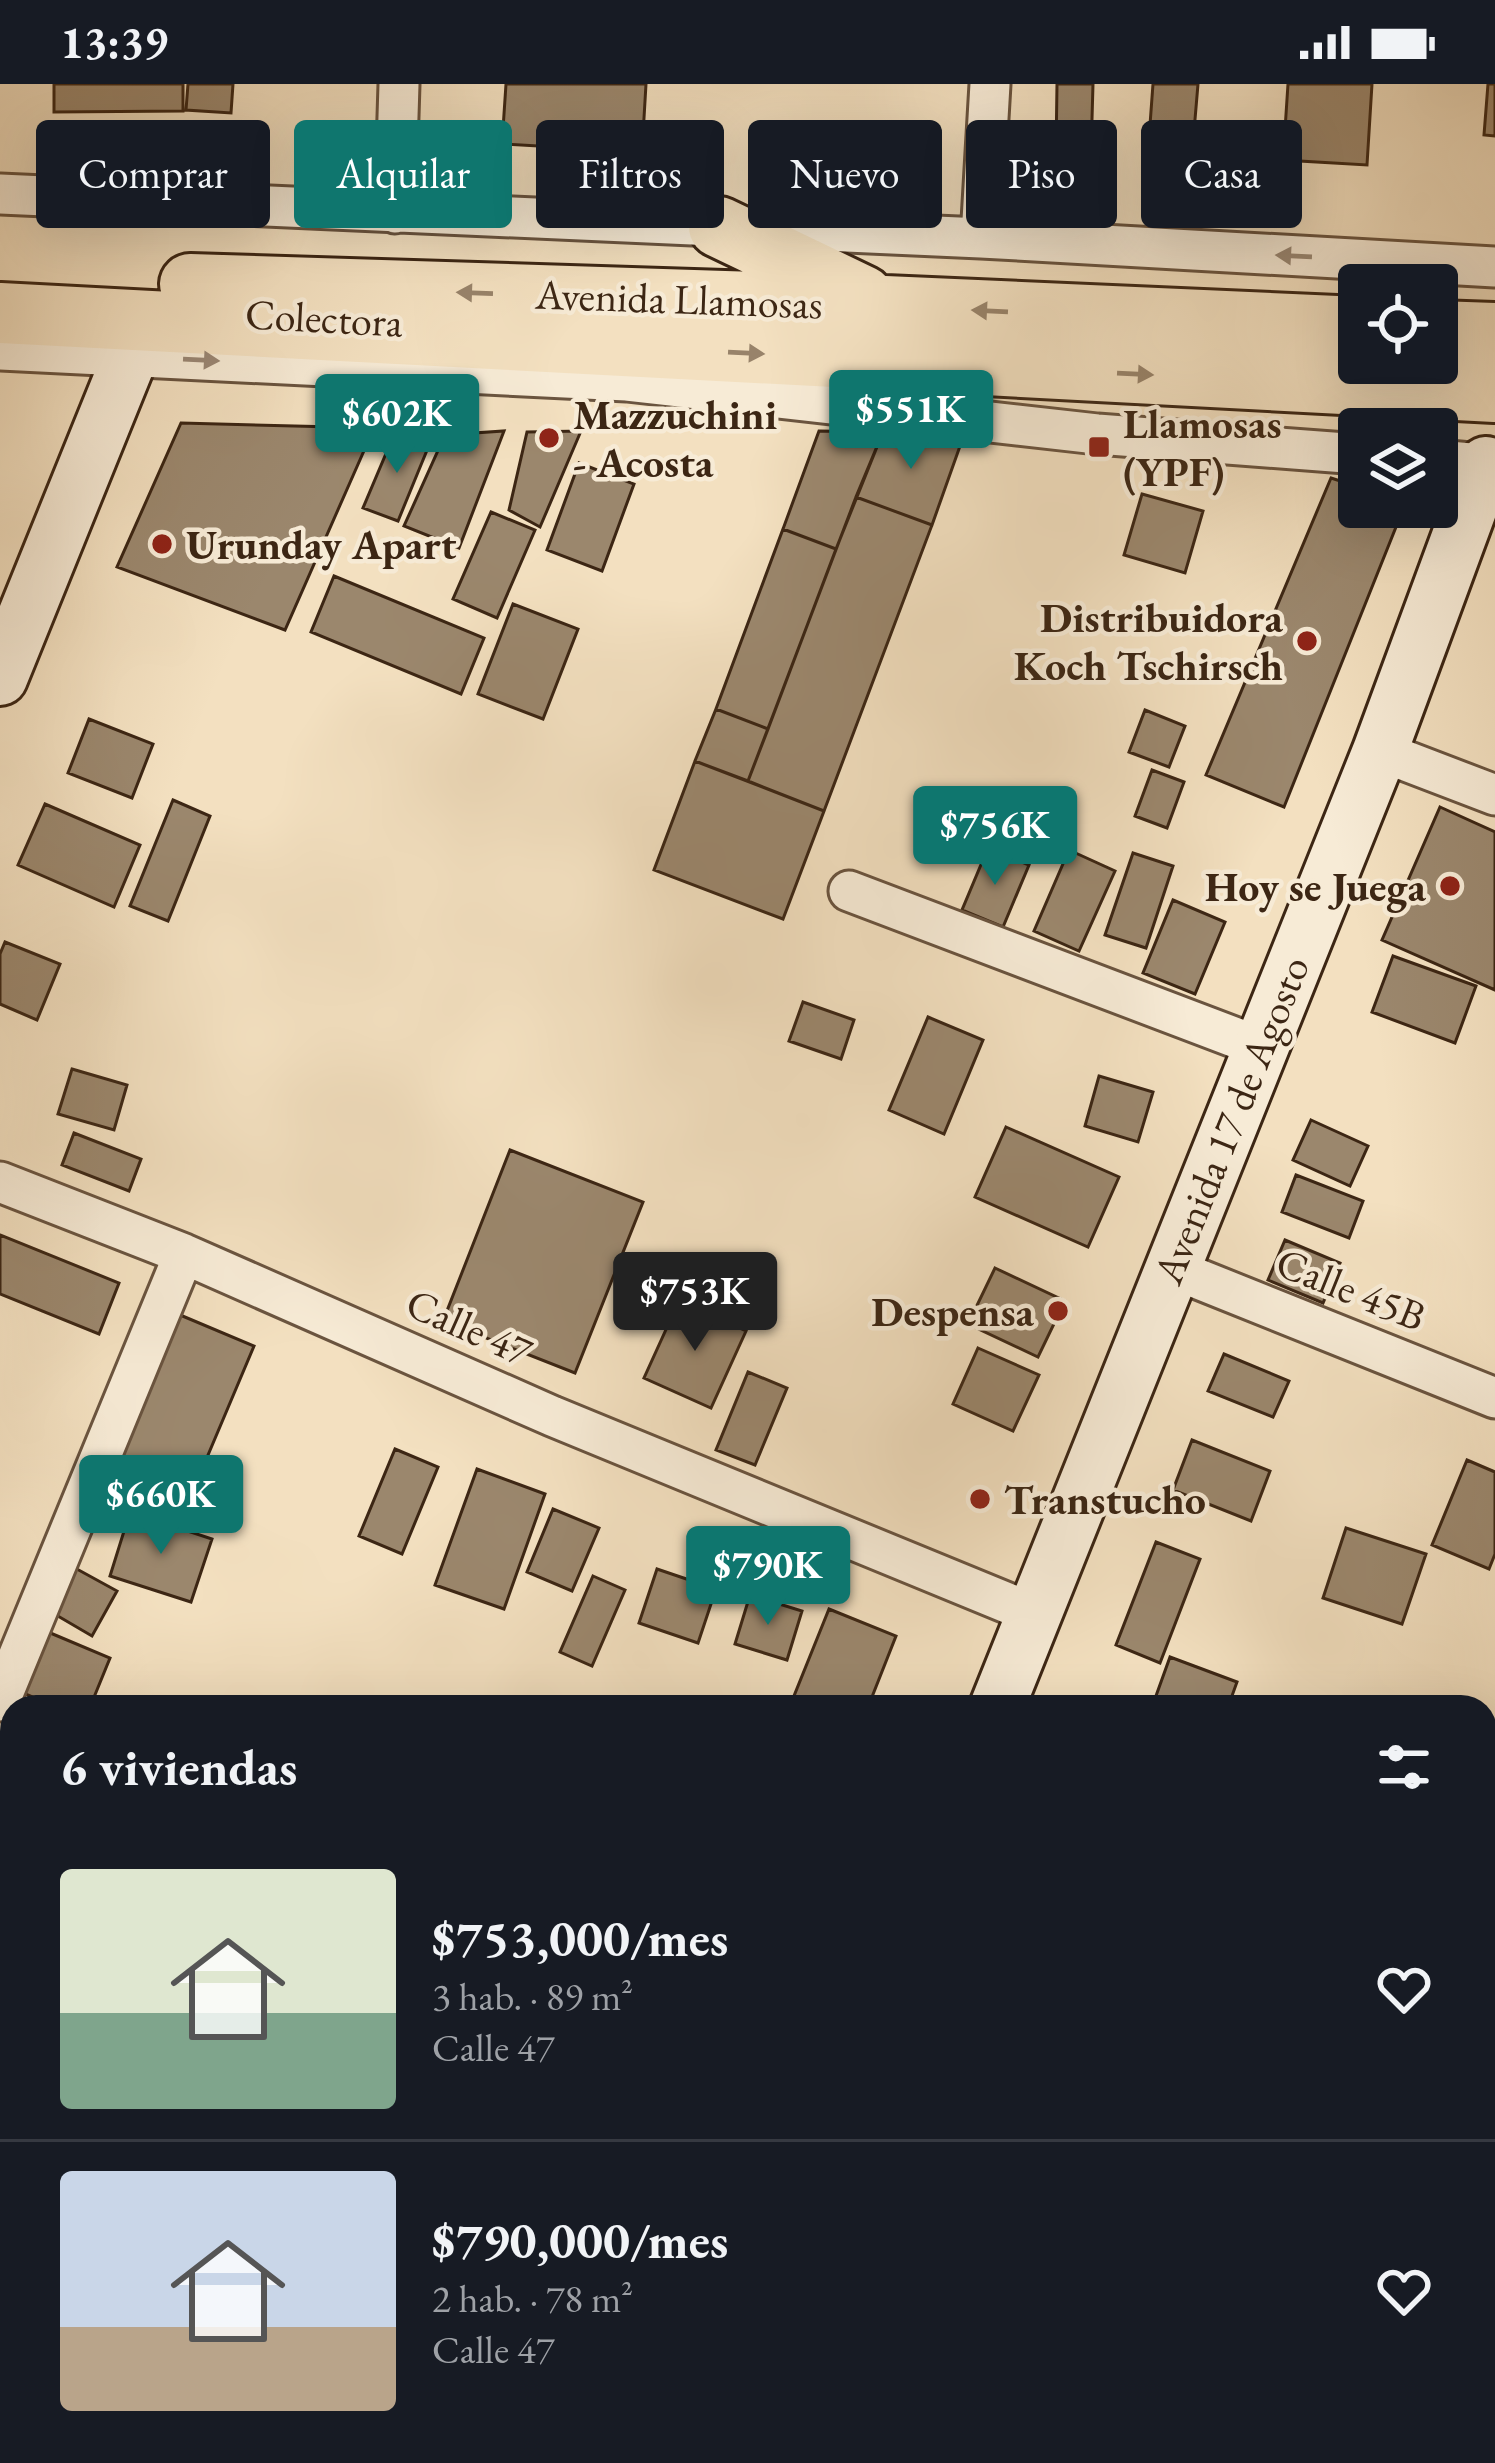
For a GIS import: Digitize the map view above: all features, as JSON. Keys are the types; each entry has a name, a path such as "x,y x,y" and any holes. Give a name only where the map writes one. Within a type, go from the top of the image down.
{"main road":[{"path":"721,228 885,306"},
{"name":"Avenida Llamosas","path":"0,271 145,283 885,306 1338,326"},
{"name":"Avenida Llamosas","path":"0,313 1495,392"},
{"path":"219,326 458,373"},
{"path":"1458,332 1495,333"},
{"path":"0,678 130,357"},
{"name":"Avenida 17 de Agosto","path":"1002,1695 1380,751 1473,463"}],"street":[{"path":"399,120 400,84"},
{"path":"981,238 990,84"},
{"path":"0,194 294,209"},
{"path":"724,227 1495,267"},
{"name":"Colectora","path":"0,350 627,381 1097,434 1338,452"},
{"path":"1380,751 1495,795"},
{"path":"849,890 1260,1046"},
{"name":"Calle 47","path":"0,1181 184,1254 552,1416 1034,1614"},
{"path":"2,1695 184,1254"},
{"name":"Calle 45B","path":"1172,1268 1495,1398"}],"building":[{"path":"54,84 183,84 183,111 54,112"},
{"path":"188,84 233,84 231,113 186,110"},
{"path":"506,84 646,84 644,120 536,120 536,146 512,145 512,120 504,120"},
{"path":"1057,84 1093,84 1092,120 1056,120"},
{"path":"1153,84 1198,84 1195,120 1150,120"},
{"path":"1288,84 1372,84 1367,165 1302,161 1302,120 1286,120"},
{"path":"1488,84 1495,84 1495,136 1484,135"},
{"path":"181,423 374,428 285,630 117,567"},
{"path":"504,431 459,548 404,526 445,435"},
{"path":"581,431 540,527 509,510 527,432"},
{"path":"819,431 883,432 836,549 783,529"},
{"path":"883,432 965,432 932,525 856,497"},
{"path":"393,437 432,438 398,521 363,508"},
{"path":"579,463 634,484 602,571 547,550"},
{"name":"Distribuidora Koch Tschirsch","path":"1331,478 1338,480 1338,528 1396,528 1284,807 1206,775"},
{"path":"1142,494 1203,511 1185,573 1124,555"},
{"path":"856,497 932,525 824,811 748,781"},
{"path":"491,512 535,530 497,618 453,599"},
{"path":"783,529 836,549 768,729 716,709"},
{"path":"334,576 484,638 461,694 311,632"},
{"path":"513,604 578,629 543,719 478,694"},
{"path":"716,709 768,729 748,781 695,761"},
{"path":"1145,710 1185,726 1169,767 1129,752"},
{"path":"89,719 153,744 132,798 68,773"},
{"path":"695,761 824,811 783,919 654,870"},
{"path":"1152,770 1184,782 1167,828 1135,816"},
{"path":"173,800 210,816 168,921 130,906"},
{"path":"45,804 140,845 114,907 18,865"},
{"name":"Hoy se Juega","path":"1440,807 1495,832 1495,990 1382,940"},
{"path":"988,848 1029,865 1003,927 962,910"},
{"path":"1069,850 1115,871 1079,951 1034,931"},
{"path":"1133,853 1173,866 1146,948 1105,935"},
{"path":"1173,900 1225,922 1195,994 1143,973"},
{"path":"5,942 60,964 37,1020 0,1004 0,954"},
{"path":"1393,956 1476,986 1455,1043 1372,1012"},
{"path":"803,1002 854,1020 841,1059 789,1041"},
{"path":"928,1017 983,1040 944,1134 889,1110"},
{"path":"72,1069 127,1085 114,1130 58,1114"},
{"path":"1099,1076 1153,1092 1138,1142 1085,1126"},
{"path":"1311,1120 1368,1146 1350,1186 1293,1160"},
{"path":"1006,1127 1119,1177 1088,1247 975,1197"},
{"path":"74,1133 141,1159 129,1191 62,1165"},
{"path":"510,1150 643,1202 575,1373 443,1321"},
{"path":"1296,1175 1363,1201 1349,1238 1282,1212"},
{"path":"0,1235 119,1283 99,1334 0,1294"},
{"path":"1285,1240 1340,1263 1323,1303 1268,1280"},
{"path":"995,1268 1065,1301 1038,1357 968,1324"},
{"path":"679,1301 746,1331 711,1408 644,1378"},
{"path":"173,1312 254,1346 189,1500 108,1466"},
{"path":"978,1348 1039,1375 1013,1431 953,1404"},
{"path":"1224,1354 1289,1381 1273,1417 1208,1391"},
{"path":"748,1372 787,1388 755,1465 716,1450"},
{"path":"1192,1440 1270,1471 1251,1521 1173,1490"},
{"path":"395,1449 438,1467 402,1554 359,1536"},
{"path":"1467,1460 1495,1472 1495,1554 1489,1569 1432,1545"},
{"path":"477,1469 545,1494 504,1609 435,1585"},
{"path":"553,1509 599,1528 572,1591 527,1572"},
{"path":"130,1512 212,1539 191,1602 110,1576"},
{"path":"1346,1528 1426,1554 1402,1624 1323,1598"},
{"path":"1156,1542 1200,1559 1160,1663 1116,1645"},
{"path":"75,1568 117,1591 92,1636 51,1612"},
{"path":"657,1569 716,1589 698,1643 639,1623"},
{"path":"593,1576 625,1590 592,1666 560,1652"},
{"path":"750,1595 802,1611 787,1660 735,1644"},
{"path":"829,1609 896,1636 873,1695 794,1695"},
{"path":"48,1632 110,1658 95,1695 23,1693"},
{"path":"1170,1657 1237,1682 1232,1695 1156,1695"}],"place":[{"name":"Mazzuchini - Acosta","path":"549,438"},
{"name":"Llamosas (YPF)","path":"1099,447"},
{"name":"Urunday Apart","path":"162,544"},
{"name":"Distribuidora Koch Tschirsch","path":"1307,641"},
{"name":"Hoy se Juega","path":"1450,886"},
{"name":"Despensa","path":"1058,1311"},
{"name":"Transtucho","path":"980,1499"}]}
